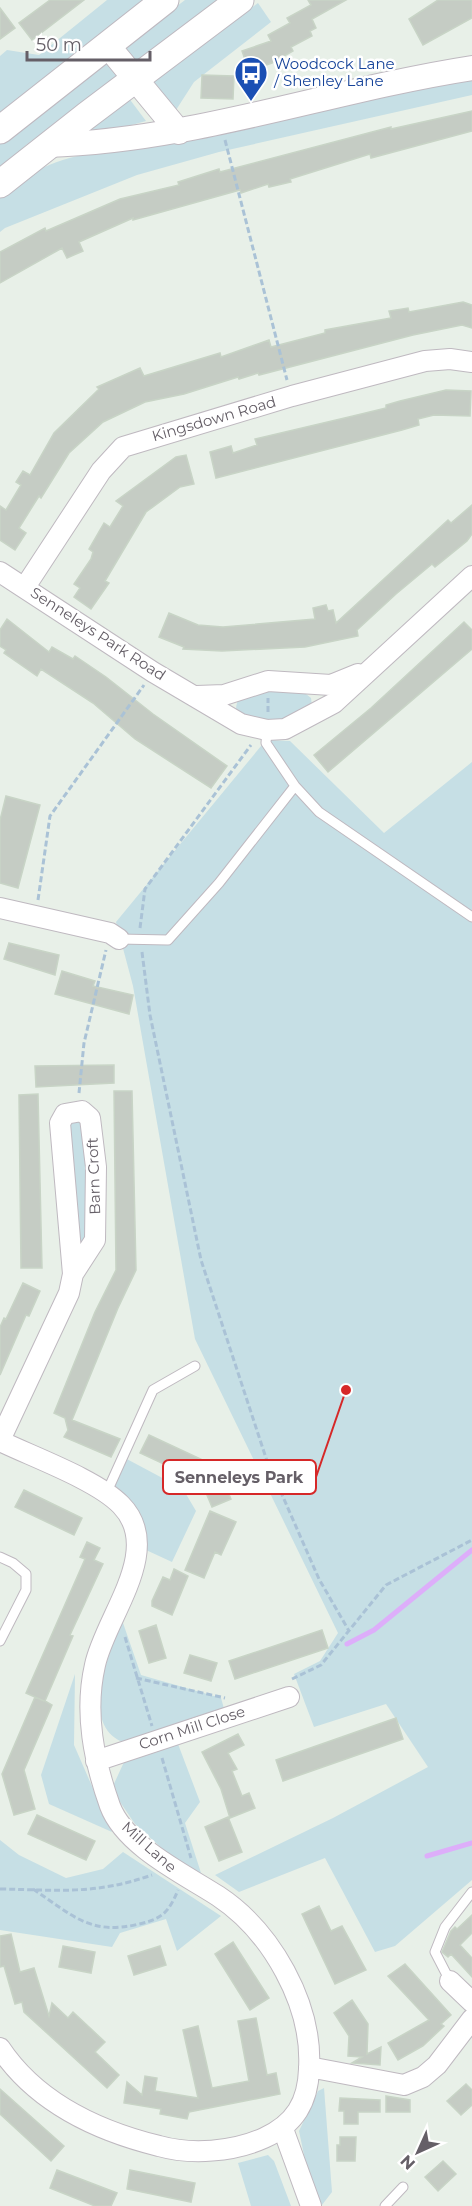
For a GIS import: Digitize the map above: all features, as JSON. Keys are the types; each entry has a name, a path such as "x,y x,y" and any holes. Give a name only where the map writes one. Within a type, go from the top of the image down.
{"main road":[{"path":"2,126 165,0"},
{"path":"0,184 240,0"}],"street":[{"path":"108,46 179,132"},
{"path":"48,145 179,132 427,75 472,68"},
{"name":"Kingsdown Road","path":"26,587 101,471 123,447 291,396 425,361 450,358 472,362"},
{"name":"Senneleys Park Road","path":"0,572 153,672 241,724 267,730 285,729 306,720 334,703 366,670 472,576"},
{"name":"Senneleys Park Road","path":"197,696 224,695 268,681 330,685 366,670"},
{"path":"0,908 114,936"},
{"name":"Barn Croft","path":"0,1441 69,1293 73,1274 60,1123 65,1114 71,1111 82,1111 90,1118 96,1167 95,1240 73,1274"},
{"name":"Mill Lane","path":"0,1441 106,1494 121,1504 137,1527 136,1554 131,1578 95,1663 90,1702 91,1733 96,1761 112,1809 138,1841 184,1877 219,1897 253,1924 282,1970 297,2001 309,2044 307,2093 299,2111 283,2129"},
{"name":"Corn Mill Close","path":"96,1761 289,1688"},
{"path":"450,1980 472,2002"},
{"path":"309,2067 404,2085 423,2077 437,2065 472,2019"},
{"path":"0,2048 9,2063 39,2090 105,2131 127,2138 177,2151 204,2150 234,2148 261,2140 283,2129 311,2206"}],"lane":[{"path":"267,730 266,743 295,786 319,812 472,917"},
{"path":"114,936 141,940 168,940 219,883 295,786"},
{"path":"106,1494 153,1390 195,1366"},
{"path":"0,1557 13,1563 27,1574 26,1590 0,1641"},
{"path":"450,1980 435,1952 445,1928 472,1892"},
{"path":"385,2206 403,2187"}],"path":[{"path":"221,123 291,396"},
{"path":"36,916 50,816 153,672"},
{"path":"268,681 267,730 252,743 145,889 140,924 141,940 150,1015 201,1260 266,1458 319,1579 349,1631"},
{"path":"71,1111 79,1096 84,1043 114,936"},
{"path":"289,1688 321,1665 387,1585 472,1540"},
{"path":"33,1889 75,1917 98,1928 117,1930 159,1919 170,1910 184,1877 156,1740 117,1613"},
{"path":"136,1678 220,1699 232,1696"},
{"path":"0,1889 74,1892 184,1877"}],"shaded area":[{"path":"107,0 143,0 0,115 0,56 7,50 39,55"},
{"path":"185,0 223,0 26,145 0,170 0,141"},
{"path":"258,3 271,22 194,82 176,110 154,84 158,75"},
{"path":"472,77 472,95 219,152 137,175 0,232 0,195 30,175 56,162"},
{"path":"128,97 146,121 110,131 86,131"},
{"path":"253,690 301,690 311,698 312,706 306,714 260,726 236,711 240,697"},
{"path":"266,740 290,741 384,833 472,762 472,1880 395,1946 375,1952 325,1858 239,1892 215,1875 333,1818 428,1767 386,1704 314,1727 294,1674 320,1661 338,1633 195,1339 133,986 116,922"},
{"path":"82,1112 91,1238 74,1265 67,1116"},
{"path":"123,1457 183,1489 196,1511 172,1562 146,1550 144,1542 109,1487"},
{"path":"122,1620 141,1675 221,1698 225,1712 128,1744 112,1736 103,1723 100,1707 101,1689 104,1670"},
{"path":"75,1674 74,1745 112,1832 49,1804 41,1775"},
{"path":"178,1744 200,1802 185,1823 201,1873 187,1871 135,1824 116,1796 113,1786 124,1762"},
{"path":"0,1840 19,1855 66,1878 103,1869 123,1852 221,1916 177,1951 166,1919 120,1933 112,1947 0,1930"},
{"path":"324,2088 332,2192 322,2205 308,2174 299,2131 318,2091"},
{"path":"268,2155 274,2161 291,2206 251,2206 238,2163"}],"building":[{"path":"50,0 84,0 32,40 19,23"},
{"path":"308,0 346,0 312,19 316,28 310,31 312,36 291,47 293,51 272,63 249,71 242,51 271,41 268,35 290,23 287,18 311,5"},
{"path":"438,0 472,0 472,18 423,45 409,19"},
{"path":"0,8 15,28 0,39"},
{"path":"202,75 234,76 233,99 201,98"},
{"path":"472,111 472,131 371,158 370,154 290,179 291,182 269,187 268,184 241,193 240,190 133,220 133,218 79,242 83,251 67,258 62,248 0,283 0,252 45,228 46,231 120,199 179,185 178,182 219,169 220,172 391,127 391,129"},
{"path":"463,302 472,305 472,328 462,325 413,335 259,375 258,373 239,379 238,377 184,394 145,402 103,422 69,453 41,498 39,496 19,528 26,533 15,550 0,540 0,506 6,510 21,485 16,482 23,471 30,475 54,433 99,389 97,387 140,368 144,376 220,353 221,357 269,340 271,347 325,333 325,330 391,318 389,311 408,308 409,312"},
{"path":"446,390 471,391 470,416 434,415 418,419 419,425 402,430 216,478 210,452 231,446 233,453 257,445 255,439 386,408 386,405"},
{"path":"186,455 194,484 180,487 146,512 105,581 109,583 91,609 74,597 80,588 74,584 91,559 93,552 89,549 104,523 110,527 123,506 116,501 176,457"},
{"path":"472,505 472,534 467,541 435,567 432,564 396,594 357,630 358,636 305,647 222,651 183,649 184,647 159,637 169,613 198,625 223,627 315,619 313,608 326,605 328,611 333,610 336,623 448,520 451,523"},
{"path":"7,619 49,652 52,647 73,659 75,656 227,766 211,788 135,739 93,703 41,669 37,676 4,653 6,650 0,646 0,630"},
{"path":"464,622 472,630 472,649 328,772 314,755 371,708"},
{"path":"6,796 40,805 18,888 0,883 0,820"},
{"path":"9,943 59,955 55,975 4,959"},
{"path":"62,971 95,981 93,986 133,995 129,1014 55,994"},
{"path":"114,1065 114,1083 36,1087 35,1066"},
{"path":"114,1091 132,1091 136,1270 72,1420 120,1439 111,1457 64,1437 68,1430 65,1418 54,1413 95,1312 116,1270"},
{"path":"38,1094 42,1268 21,1268 19,1095"},
{"path":"23,1283 40,1291 29,1316 26,1315 0,1375 0,1327"},
{"path":"149,1435 205,1461 196,1479 140,1453"},
{"path":"220,1473 231,1499 212,1507 201,1481"},
{"path":"24,1490 82,1518 74,1535 15,1507"},
{"path":"210,1511 236,1522 221,1555 215,1552 204,1578 185,1570"},
{"path":"87,1542 100,1548 94,1560 103,1564 70,1635 73,1636 45,1701 52,1705 24,1770 35,1809 14,1815 2,1774 35,1697 26,1693 85,1559 80,1557"},
{"path":"174,1569 188,1576 172,1615 152,1606 152,1601 163,1577 170,1580"},
{"path":"156,1625 166,1658 149,1663 139,1631"},
{"path":"322,1630 328,1648 235,1679 229,1661"},
{"path":"190,1655 217,1663 211,1681 184,1673"},
{"path":"396,1718 403,1739 283,1781 276,1760"},
{"path":"238,1734 244,1745 228,1753 237,1769 232,1771 242,1796 249,1793 255,1808 230,1818 221,1789 202,1752"},
{"path":"37,1815 95,1841 86,1860 28,1834"},
{"path":"228,1817 242,1852 219,1861 205,1827"},
{"path":"319,1906 331,1931 342,1926 366,1970 335,1984 302,1914"},
{"path":"472,1915 472,1933 460,1945 472,1958 472,1977 451,1954 448,1957 442,1952 451,1931 455,1927 457,1929"},
{"path":"11,1934 20,1972 34,1968 49,2016 52,2003 68,2018 73,2012 105,2042 95,2052 119,2075 107,2088 24,2012 22,2002 15,2004 4,1966 0,1967 0,1936"},
{"path":"233,1942 269,1998 250,2010 215,1954"},
{"path":"63,1946 95,1952 91,1973 59,1967"},
{"path":"160,1946 166,1965 134,1975 128,1956"},
{"path":"405,1964 451,2015 441,2024 444,2026 423,2046 398,2060 388,2043 429,2020 388,1976"},
{"path":"352,2000 368,2024 367,2054 381,2047 380,2065 352,2063 362,2057 348,2056 349,2036 334,2013"},
{"path":"256,2018 267,2075 276,2073 280,2094 189,2112 187,2119 160,2114 161,2109 124,2103 127,2082 142,2095 145,2076 157,2078 155,2091 198,2098 183,2030 198,2026 212,2088 249,2081 238,2021"},
{"path":"466,2084 472,2090 472,2105 461,2115 447,2101"},
{"path":"0,2089 64,2146 51,2161 0,2114"},
{"path":"386,2096 410,2100 410,2112 386,2112"},
{"path":"340,2098 380,2100 380,2112 358,2112 358,2124 344,2124 344,2111 339,2111"},
{"path":"340,2137 356,2137 355,2161 337,2161 337,2145 340,2145"},
{"path":"443,2161 456,2174 438,2191 425,2177"},
{"path":"57,2170 117,2193 111,2206 95,2206 50,2188"},
{"path":"130,2170 195,2183 191,2202 127,2189"}],"waterway":[{"path":"347,1644 374,1630 472,1550"},
{"path":"427,1856 472,1843"}],"place":[{"name":"Woodcock Lane / Shenley Lane","path":"251,102"},
{"name":"Senneleys Park","path":"346,1390"}]}
